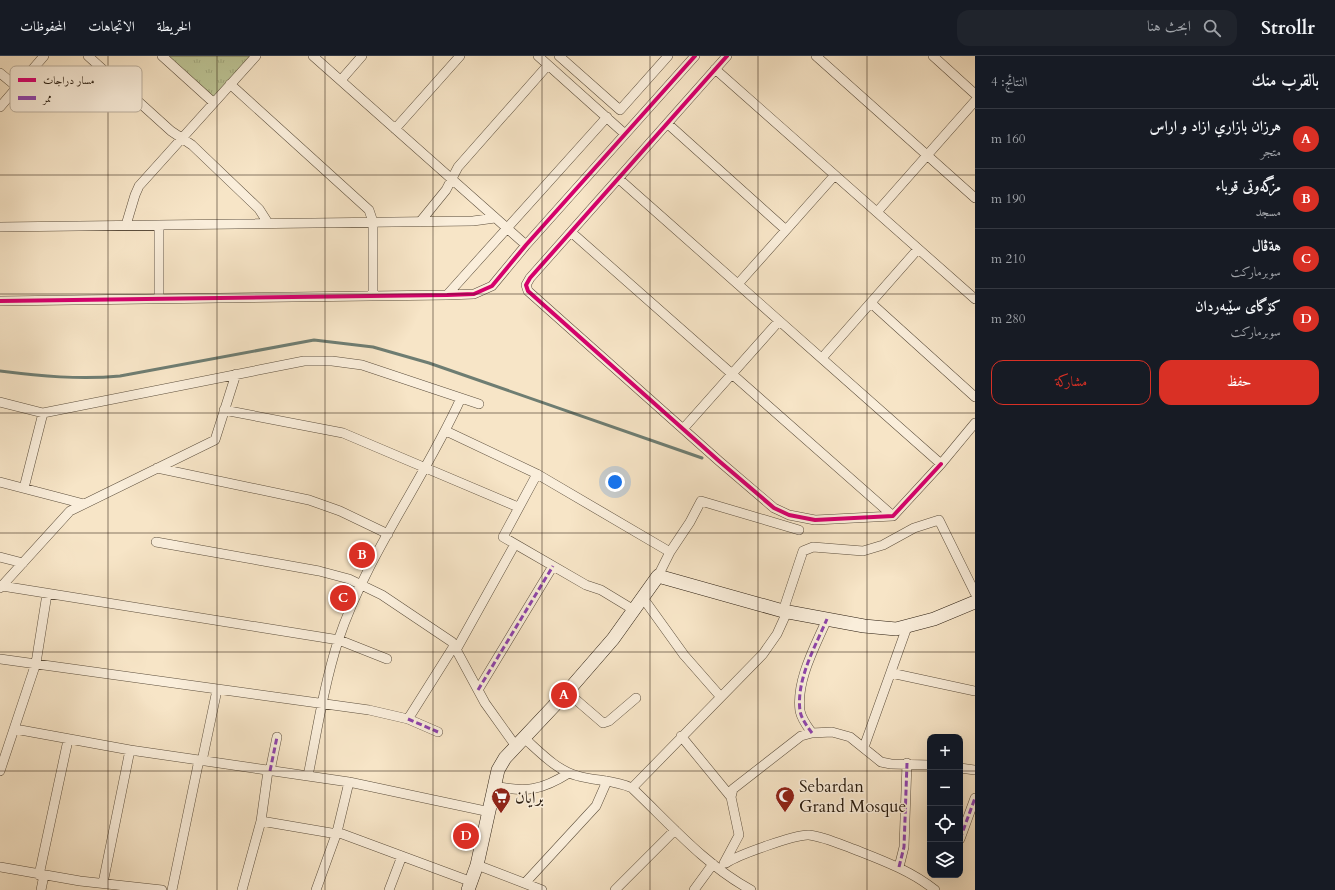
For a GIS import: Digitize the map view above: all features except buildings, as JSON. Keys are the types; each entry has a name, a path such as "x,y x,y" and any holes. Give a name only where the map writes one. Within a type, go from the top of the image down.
{"street":[{"path":"35,66 44,56"},
{"path":"88,56 99,66"},
{"path":"162,56 214,102"},
{"path":"126,225 139,186 256,56"},
{"path":"314,56 526,245"},
{"path":"341,80 362,56"},
{"path":"395,129 460,56"},
{"path":"538,56 625,134"},
{"path":"559,56 620,110 668,56"},
{"path":"0,301 447,296 474,294 485,291 492,286 526,245 694,56"},
{"path":"727,56 530,278 526,285 528,291 774,508 789,515 815,520 893,516 941,464 975,423"},
{"path":"816,56 975,198"},
{"path":"934,56 975,94"},
{"path":"420,222 452,179 458,167 548,65"},
{"path":"715,69 834,176 975,299"},
{"path":"0,72 10,81"},
{"path":"230,84 369,210 373,222 373,296"},
{"path":"0,106 10,95"},
{"path":"877,212 975,101"},
{"path":"142,105 171,131 192,145 255,204 268,223"},
{"path":"447,296 606,117"},
{"path":"668,124 786,230"},
{"path":"738,284 834,176"},
{"path":"619,179 941,464"},
{"path":"0,226 420,222 473,221 496,218"},
{"path":"159,225 160,299"},
{"path":"571,232 733,373 893,516"},
{"path":"822,358 918,249"},
{"path":"871,303 975,397"},
{"path":"683,429 779,321"},
{"path":"0,402 43,412 304,361 332,361 362,365 479,404"},
{"path":"1,587 70,512 215,440 236,374"},
{"path":"308,776 322,703 338,640 362,584 388,534 446,431 461,398"},
{"path":"224,410 343,433 518,507"},
{"path":"24,488 43,412"},
{"path":"446,431 537,474 670,552"},
{"path":"157,468 309,500 340,511 388,534"},
{"path":"537,474 503,537 586,585 601,590 634,610"},
{"path":"0,482 84,504"},
{"path":"261,821 337,833 402,856 470,886 477,865 490,812 498,770 504,758 567,692 613,639 658,576 670,552 690,522 699,503 703,501 799,530"},
{"path":"632,788 720,696 763,654 776,634 785,612 803,551 807,548 813,547 863,550 883,545 914,528 939,520 975,593"},
{"path":"156,542 298,567 349,579 362,584 409,612 452,642 478,690 519,741 569,773 621,783 632,788 697,852 719,865 751,890"},
{"path":"408,719 455,648 515,544"},
{"path":"0,557 23,563"},
{"path":"478,690 553,566"},
{"path":"658,576 785,612 896,629 934,619 975,602"},
{"path":"1,587 190,615 338,640 387,659"},
{"path":"0,771 36,663 47,594"},
{"path":"643,598 684,655 720,696"},
{"path":"812,733 800,713 802,688 806,670 827,619"},
{"path":"864,748 907,627"},
{"path":"0,659 369,710 408,719 438,732"},
{"path":"891,673 975,690"},
{"path":"172,890 200,760 217,690"},
{"path":"567,692 603,722 609,721 636,698"},
{"path":"15,729 68,740 130,750 349,782 490,812"},
{"path":"694,890 719,865 739,835 731,797 733,789 801,736 812,733 832,732 841,734 850,737 881,762 891,764 927,765"},
{"path":"682,736 731,797"},
{"path":"242,890 261,821 269,771 277,737"},
{"path":"41,890 41,875 68,740"},
{"path":"103,883 130,750"},
{"path":"899,867 904,847 907,764"},
{"path":"963,768 975,770"},
{"path":"495,786 522,791 537,789 554,783 569,773"},
{"path":"525,883 596,806 607,781"},
{"path":"316,890 337,833 349,782"},
{"path":"963,831 975,798"},
{"path":"615,890 675,830"},
{"path":"719,865 738,855 808,835 840,844 899,867 935,890"},
{"path":"389,890 402,856"},
{"path":"477,865 542,890"},
{"path":"0,867 41,875 160,890"}],"green space":[{"path":"168,56 251,56 214,97"}],"waterway":[{"path":"0,371 60,377 90,378 120,376 314,340 373,347 429,363 702,458"}],"marked path":[{"path":"478,690 553,566"},
{"path":"812,733 803,720 800,711 801,687 812,652 827,619"},
{"path":"408,719 438,732"},
{"path":"270,771 277,737"},
{"path":"899,867 904,847 907,763"},
{"path":"963,831 975,798"}],"cycle path":[{"path":"0,301 474,294 492,286 526,245 695,56"},
{"path":"727,56 530,278 526,285 528,291 719,461 774,508 789,515 815,520 893,516 941,464"}],"place":[{"name":"مزگەوتی قوباء","path":"362,555"},
{"name":"هةڤال","path":"343,598"},
{"name":"هرزان بازاري ازاد و اراس","path":"564,695"},
{"name":"Sebardan Grand Mosque","path":"785,813"},
{"name":"برايان","path":"501,814"},
{"name":"کۆگای سێبەردان","path":"466,836"}]}
